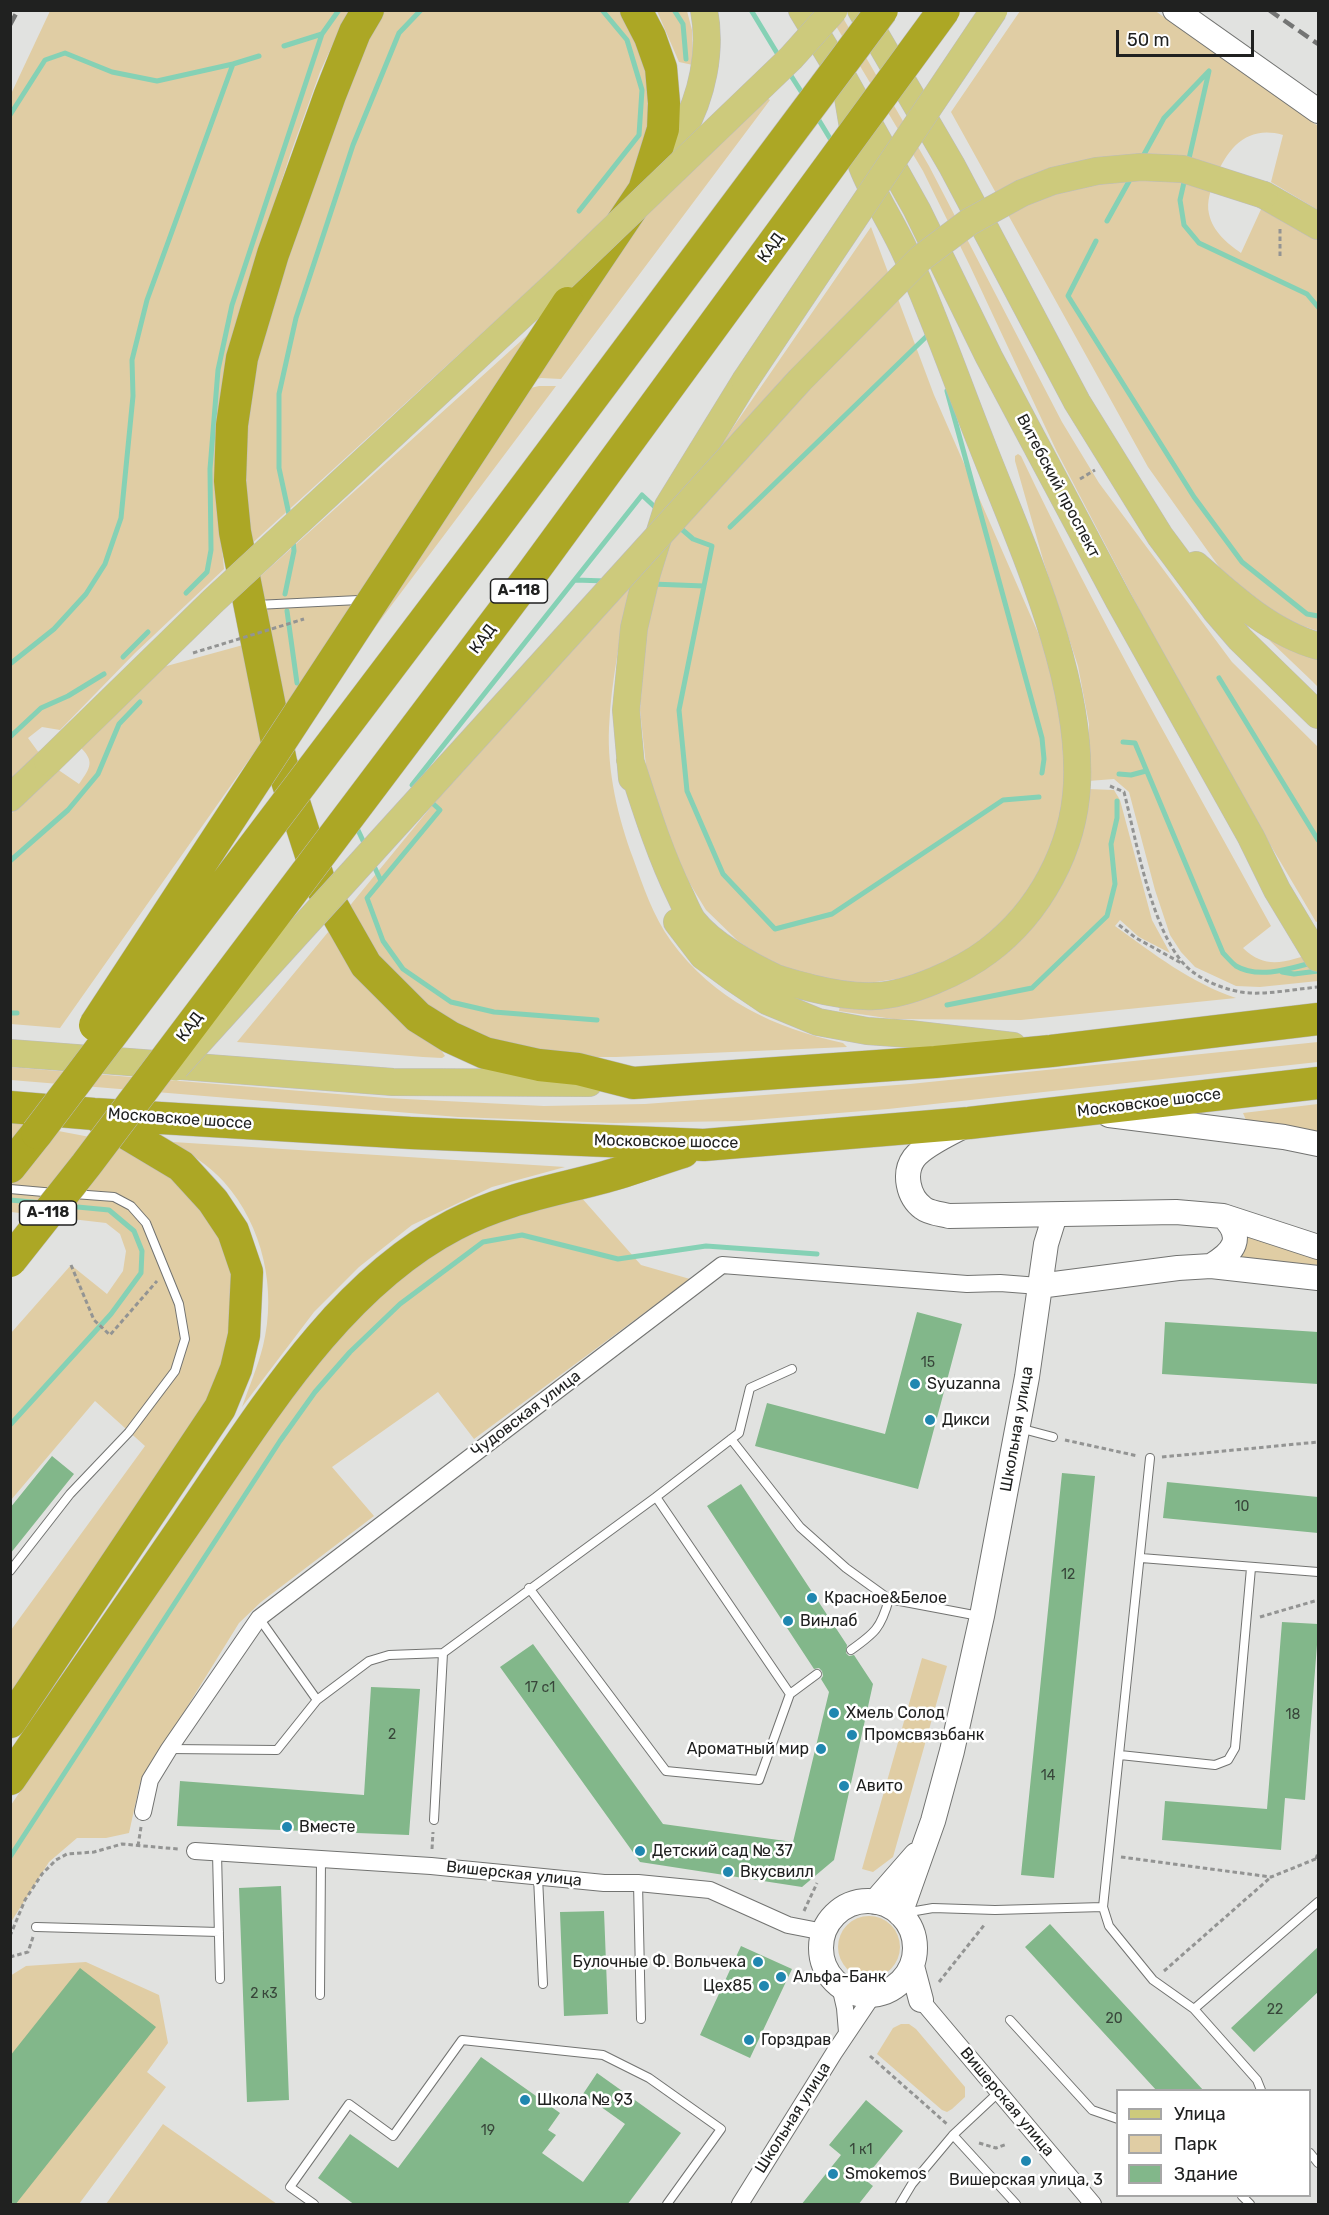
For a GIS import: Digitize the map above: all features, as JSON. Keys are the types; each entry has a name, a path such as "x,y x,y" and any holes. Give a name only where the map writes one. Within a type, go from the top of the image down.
{"highway":[{"path":"368,10 355,32 307,158 273,254 242,358 232,425 230,481 235,532 284,773 321,886 366,965 418,1017 450,1037 485,1053 539,1065 578,1069 633,1083 832,1070 1051,1051 1318,1019"},
{"path":"37,1133 93,1029 644,190 663,129 664,103 661,69 650,38 636,10"},
{"path":"10,1167 488,537 882,10"},
{"name":"КАД","path":"10,1261 86,1165 530,576 944,10"},
{"name":"Московское шоссе","path":"10,1107 399,1133 704,1145 969,1123 1318,1083"},
{"path":"10,1722 220,1408 237,1368 244,1335 247,1272 233,1231 213,1201 181,1166 94,1114"},
{"path":"10,1779 263,1411 335,1319 376,1278 417,1246 455,1224 489,1209 539,1192 604,1177 704,1145"}],"main road":[{"path":"644,190 682,132 696,100 707,53 704,10"},
{"name":"Витебский проспект","path":"802,10 845,81 917,210 989,357 1119,601 1251,837 1295,922 1318,958"},
{"path":"10,798 213,602 563,277 791,58 834,10"},
{"path":"861,10 952,166 1077,402 1160,536 1228,624 1318,715"},
{"path":"994,10 745,381 668,506 647,573 634,628 626,710 640,838 649,867 665,902 686,935 703,956 767,1001 818,1022 867,1031 1051,1051"},
{"path":"630,760 664,862 693,920 736,957 778,979 826,992 877,996 903,991 936,980 970,964 1004,937 1035,904 1068,838 1077,783 1075,731 1060,658 1031,568 908,257 861,164 845,81"},
{"path":"86,1165 800,381 921,258 969,222 1022,193 1053,181 1097,171 1141,167 1183,169 1264,195 1318,226"},
{"path":"1160,536 1257,614 1303,642 1318,646"},
{"path":"10,1053 393,1082 633,1083"}],"street":[{"path":"1175,10 1318,111"},
{"path":"1080,1111 1284,1137 1318,1144"},
{"path":"969,1123 915,1156 909,1168 908,1181 913,1198 924,1210 949,1216 1176,1212 1222,1216 1318,1247"},
{"name":"Школьная улица","path":"900,1914 926,1844 952,1751 982,1617 1027,1377 1046,1244 1055,1215"},
{"path":"1211,1266 1228,1255 1235,1240 1231,1224 1222,1216"},
{"name":"Чудовская улица","path":"143,1812 150,1780 259,1618 722,1265 967,1284 1000,1283 1039,1286"},
{"path":"1039,1286 1178,1268 1211,1266 1318,1278"},
{"name":"Школьная улица","path":"875,1902 926,1844"},
{"name":"Вишерская улица","path":"195,1851 431,1866 604,1884 638,1883 710,1890 788,1925 824,1932"},
{"path":"861,1902 875,1902 889,1906 900,1914 914,1935 915,1956 904,1979 883,1992 850,1992 840,1986 831,1977 822,1956 821,1944 824,1932 836,1914 848,1906 861,1902"},
{"name":"Вишерская улица","path":"912,1966 921,2000 1093,2205"},
{"path":"840,1986 847,2032"},
{"name":"Школьная улица","path":"740,2205 847,2032 883,1992"},
{"name":"Вишерская улица","path":"883,1992 921,2000"}],"lane":[{"path":"250,606 359,600"},
{"path":"10,1190 114,1197 132,1206 146,1223 166,1271 179,1304 185,1339 175,1371 129,1432 70,1494 10,1570"},
{"path":"169,1749 277,1750 317,1700 369,1661 389,1654 443,1653 656,1497 739,1433 750,1388 792,1369"},
{"path":"1018,1428 1053,1437"},
{"path":"731,1439 800,1527 846,1568 889,1599 982,1617"},
{"path":"1150,1458 1103,1907 1109,1926 1153,1980 1194,2009 1257,2080 1260,2089"},
{"path":"656,1497 790,1694"},
{"path":"1141,1558 1318,1572"},
{"path":"1120,1755 1215,1765 1228,1760 1235,1748 1251,1568"},
{"path":"529,1588 666,1770 759,1780 790,1694 817,1674"},
{"path":"851,1650 870,1637 883,1621 889,1599"},
{"path":"259,1618 317,1700"},
{"path":"434,1820 443,1653"},
{"path":"217,1853 220,1979"},
{"path":"320,1995 321,1859"},
{"path":"538,1877 543,1984"},
{"path":"638,1883 641,2019"},
{"path":"1194,2009 1318,1902"},
{"path":"900,1914 933,1908 995,1910 1103,1907"},
{"path":"36,1927 219,1932"},
{"path":"1010,2020 1092,2110 1116,2118"},
{"path":"314,2205 290,2187 349,2104 393,2136 462,2040 603,2055 649,2078 721,2129 666,2205"},
{"path":"900,2205 912,2184 953,2135 999,2092"},
{"path":"953,2135 1017,2205"}],"path":[{"path":"1280,223 1280,256"},
{"path":"1073,482 1092,472"},
{"path":"188,654 304,619"},
{"path":"1110,786 1124,792 1153,903 1168,941 1184,965"},
{"path":"1119,925 1136,938 1184,965 1210,983 1249,993 1318,987"},
{"path":"72,1265 94,1320 110,1335 166,1271"},
{"path":"1053,1437 1150,1458 1318,1442"},
{"path":"1248,1621 1318,1600"},
{"path":"431,1866 434,1820"},
{"path":"10,1936 25,1900 42,1874 56,1860 68,1854 94,1852 122,1844 195,1851"},
{"path":"1153,1980 1271,1877 1317,1859 1318,1853"},
{"path":"1110,1856 1271,1877"},
{"path":"921,2000 948,1973 995,1910"},
{"path":"10,1957 28,1952 36,1927"},
{"path":"870,2056 946,2121 953,2135"}],"green space":[{"path":"377,10 623,11 642,42 653,125 630,198 247,548 242,516 252,350"},
{"path":"1154,10 1318,126 1318,210 1271,182 1283,135 1271,133 1250,136 1233,148 1216,177 1208,205 1211,220 1217,232 1241,253 1263,205 1318,236 1318,631 1281,619 1227,578 1148,467 951,112 1020,11"},
{"path":"50,11 353,11 337,35 320,72 290,155 233,332 225,378 215,475 224,569 135,653 60,730 42,727 28,738 39,753 11,780 11,94"},
{"path":"657,11 687,11 692,30 693,65 679,62"},
{"path":"827,11 839,11 929,166 1062,422 1099,483 1232,662 1318,747 1318,921 1316,922 1200,726 1057,452 923,171"},
{"path":"767,98 770,100 561,379 541,378 528,381 619,239"},
{"path":"871,227 934,395 1043,644 1063,722 1065,790 1055,840 1031,888 1004,922 968,951 941,966 905,978 860,984 816,979 778,968 738,941 706,910 687,879 669,840 647,775 640,710 650,586 692,487"},
{"path":"552,313 282,715 255,581"},
{"path":"539,386 556,386 352,658 522,390"},
{"path":"1018,454 1111,634 1271,926 1243,948 1261,960 1270,962 1288,961 1318,952 1318,981 1260,987 1236,986 1195,967 1170,935 1155,890 1129,792 1114,779 1088,781 1089,724 1078,666 1044,563 1015,461 1015,456"},
{"path":"630,584 612,692 609,728 610,761 623,827 654,911 671,941 688,962 726,995 770,1020 843,1043 847,1047 616,1057 559,1057 460,1033 390,978 343,914 440,796"},
{"path":"1269,640 1318,657 1318,687 1312,681"},
{"path":"243,645 265,737 60,1028 11,1024 10,815 36,787 57,769 79,784 90,764 79,746 163,667"},
{"path":"1087,789 1114,790 1120,800 1152,920 1170,953 1139,937 1120,920 1115,926 1188,976 1236,998 1021,1020 893,1019 839,1011 840,1005 1007,948"},
{"path":"329,931 418,1033 441,1050 445,1056 442,1058 423,1057 237,1042"},
{"path":"1318,1042 1318,1062 888,1109 740,1121 614,1123 458,1117 11,1080 10,1067 386,1098 544,1106 645,1104 910,1084"},
{"path":"1318,1104 1318,1132 1246,1120 1243,1113"},
{"path":"11,1122 90,1137 129,1149 189,1188 227,1242 236,1307 220,1380 11,1701 11,1630 145,1446 95,1401 11,1500 11,1333 71,1265 107,1294 123,1271 126,1251 120,1234 106,1223 11,1212"},
{"path":"173,1142 565,1167 492,1187 412,1225 359,1267 314,1312 242,1407 261,1354 267,1324 267,1281 263,1259 249,1218 224,1182 200,1160"},
{"path":"580,1196 641,1265 690,1279 474,1439 438,1392 332,1467 374,1516 261,1602 239,1623 140,1783 129,1833 106,1838 77,1838 49,1862 11,1922 11,1805 249,1453 330,1346 376,1298 426,1257 487,1225"},
{"path":"1251,1234 1318,1259 1318,1265 1240,1258 1243,1238"},
{"path":"922,1658 947,1666 893,1857 873,1872 862,1869"},
{"path":"869,1916 891,1925 900,1947 891,1969 869,1978 847,1969 838,1947 847,1925"},
{"path":"86,1962 159,1995 168,2043 147,2072 166,2087 79,2204 11,2204 10,1976 26,1966"},
{"path":"901,2024 909,2024 916,2029 965,2087 965,2097 947,2112 877,2054 893,2028"},
{"path":"163,2124 277,2204 106,2204"}],"building":[{"path":"917,1312 962,1324 918,1489 755,1446 767,1403 885,1434"},
{"path":"1165,1322 1318,1332 1318,1384 1162,1374"},
{"path":"52,1456 74,1474 10,1554 10,1508"},
{"path":"1062,1473 1095,1476 1054,1878 1021,1875"},
{"path":"1167,1482 1318,1497 1318,1533 1163,1518"},
{"path":"741,1484 847,1645 846,1653 849,1656 854,1655 873,1684 834,1860 802,1887 640,1862 500,1667 533,1644 663,1824 793,1842 829,1692 821,1679 822,1671 819,1668 814,1669 707,1506"},
{"path":"1282,1622 1318,1624 1318,1632 1305,1800 1285,1798 1281,1850 1162,1840 1165,1801 1267,1809"},
{"path":"371,1687 420,1689 409,1835 177,1826 180,1781 364,1795"},
{"path":"281,1886 289,2100 247,2102 239,1888"},
{"path":"604,1911 608,2014 564,2016 560,1912"},
{"path":"1050,1924 1202,2089 1155,2089 1025,1947"},
{"path":"741,1946 792,1969 750,2058 700,2035"},
{"path":"1318,1947 1318,1992 1254,2052 1231,2028"},
{"path":"80,1968 156,2027 15,2205 10,2205 10,2056"},
{"path":"481,2057 560,2113 548,2130 556,2135 542,2153 583,2182 625,2124 583,2094 597,2073 681,2133 627,2205 355,2205 318,2178 350,2134 398,2168"},
{"path":"866,2100 903,2131 864,2179 873,2186 858,2205 801,2205 841,2155 829,2145"}],"waterway":[{"path":"284,46 322,34 339,10"},
{"path":"290,519 279,468 279,394 296,318 353,145 399,33 421,10"},
{"path":"579,211 639,135 642,90 627,40 602,10"},
{"path":"674,10 683,24 686,59"},
{"path":"751,10 780,58"},
{"path":"186,593 207,572 211,550 210,469 218,370 232,305 322,34"},
{"path":"10,115 45,60 65,53 112,72 157,81 259,56"},
{"path":"10,664 54,629 86,594 105,564 121,518 133,396 132,360 147,300 233,64"},
{"path":"788,71 804,96"},
{"path":"1142,158 1164,118 1209,71 1188,163"},
{"path":"817,117 834,145"},
{"path":"1107,221 1132,176"},
{"path":"1185,178 1180,200 1184,225 1199,243 1307,294 1318,307"},
{"path":"1096,241 1068,296 1194,497 1242,562 1307,614 1318,616"},
{"path":"730,527 931,332"},
{"path":"947,391 1042,738 1044,759 1042,773"},
{"path":"417,790 412,785 642,495 657,509"},
{"path":"678,526 693,539 712,546 679,710 687,791 723,874 775,929 832,914 1003,800 1039,797"},
{"path":"285,594 294,551 293,540"},
{"path":"575,580 606,581"},
{"path":"652,584 704,586"},
{"path":"287,611 297,683"},
{"path":"123,657 148,632"},
{"path":"10,737 41,708 68,696 104,674"},
{"path":"1219,678 1318,840"},
{"path":"10,861 68,810 98,774 119,724 140,702"},
{"path":"1123,742 1135,743 1223,953 1236,966 1254,972 1274,972 1311,963"},
{"path":"1119,774 1131,775 1146,771"},
{"path":"429,800 440,810 367,898 383,941 403,969 451,1002 494,1012 597,1020"},
{"path":"947,1005 1032,988 1107,916 1115,884 1111,844 1117,818 1117,801"},
{"path":"356,826 366,847"},
{"path":"373,864 381,881"},
{"path":"1282,972 1294,974 1318,971"},
{"path":"10,1013 17,1013"},
{"path":"10,1200 43,1203"},
{"path":"10,1425 111,1314 141,1273 142,1251 134,1231 109,1210 67,1206"},
{"path":"10,1857 280,1441 315,1392 350,1352 400,1304 483,1242 522,1235 618,1259 706,1246 817,1254"}],"railway":[{"path":"10,25 18,10"},
{"path":"1269,10 1318,44"}],"place":[{"name":"Syuzanna","path":"915,1384"},
{"name":"Дикси","path":"930,1420"},
{"name":"Красное&Белое","path":"812,1598"},
{"name":"Винлаб","path":"788,1621"},
{"name":"Хмель Солод","path":"834,1713"},
{"name":"Промсвязьбанк","path":"852,1735"},
{"name":"Ароматный мир","path":"821,1749"},
{"name":"Авито","path":"844,1786"},
{"name":"Вместе","path":"287,1827"},
{"name":"Детский сад № 37","path":"640,1851"},
{"name":"Вкусвилл","path":"728,1872"},
{"name":"Булочные Ф. Вольчека","path":"758,1962"},
{"name":"Альфа-Банк","path":"781,1977"},
{"name":"Цех85","path":"764,1986"},
{"name":"Горздрав","path":"749,2040"},
{"name":"Школа № 93","path":"525,2100"},
{"name":"Вишерская улица, 3","path":"1026,2161"},
{"name":"Smokemos","path":"833,2174"}]}
